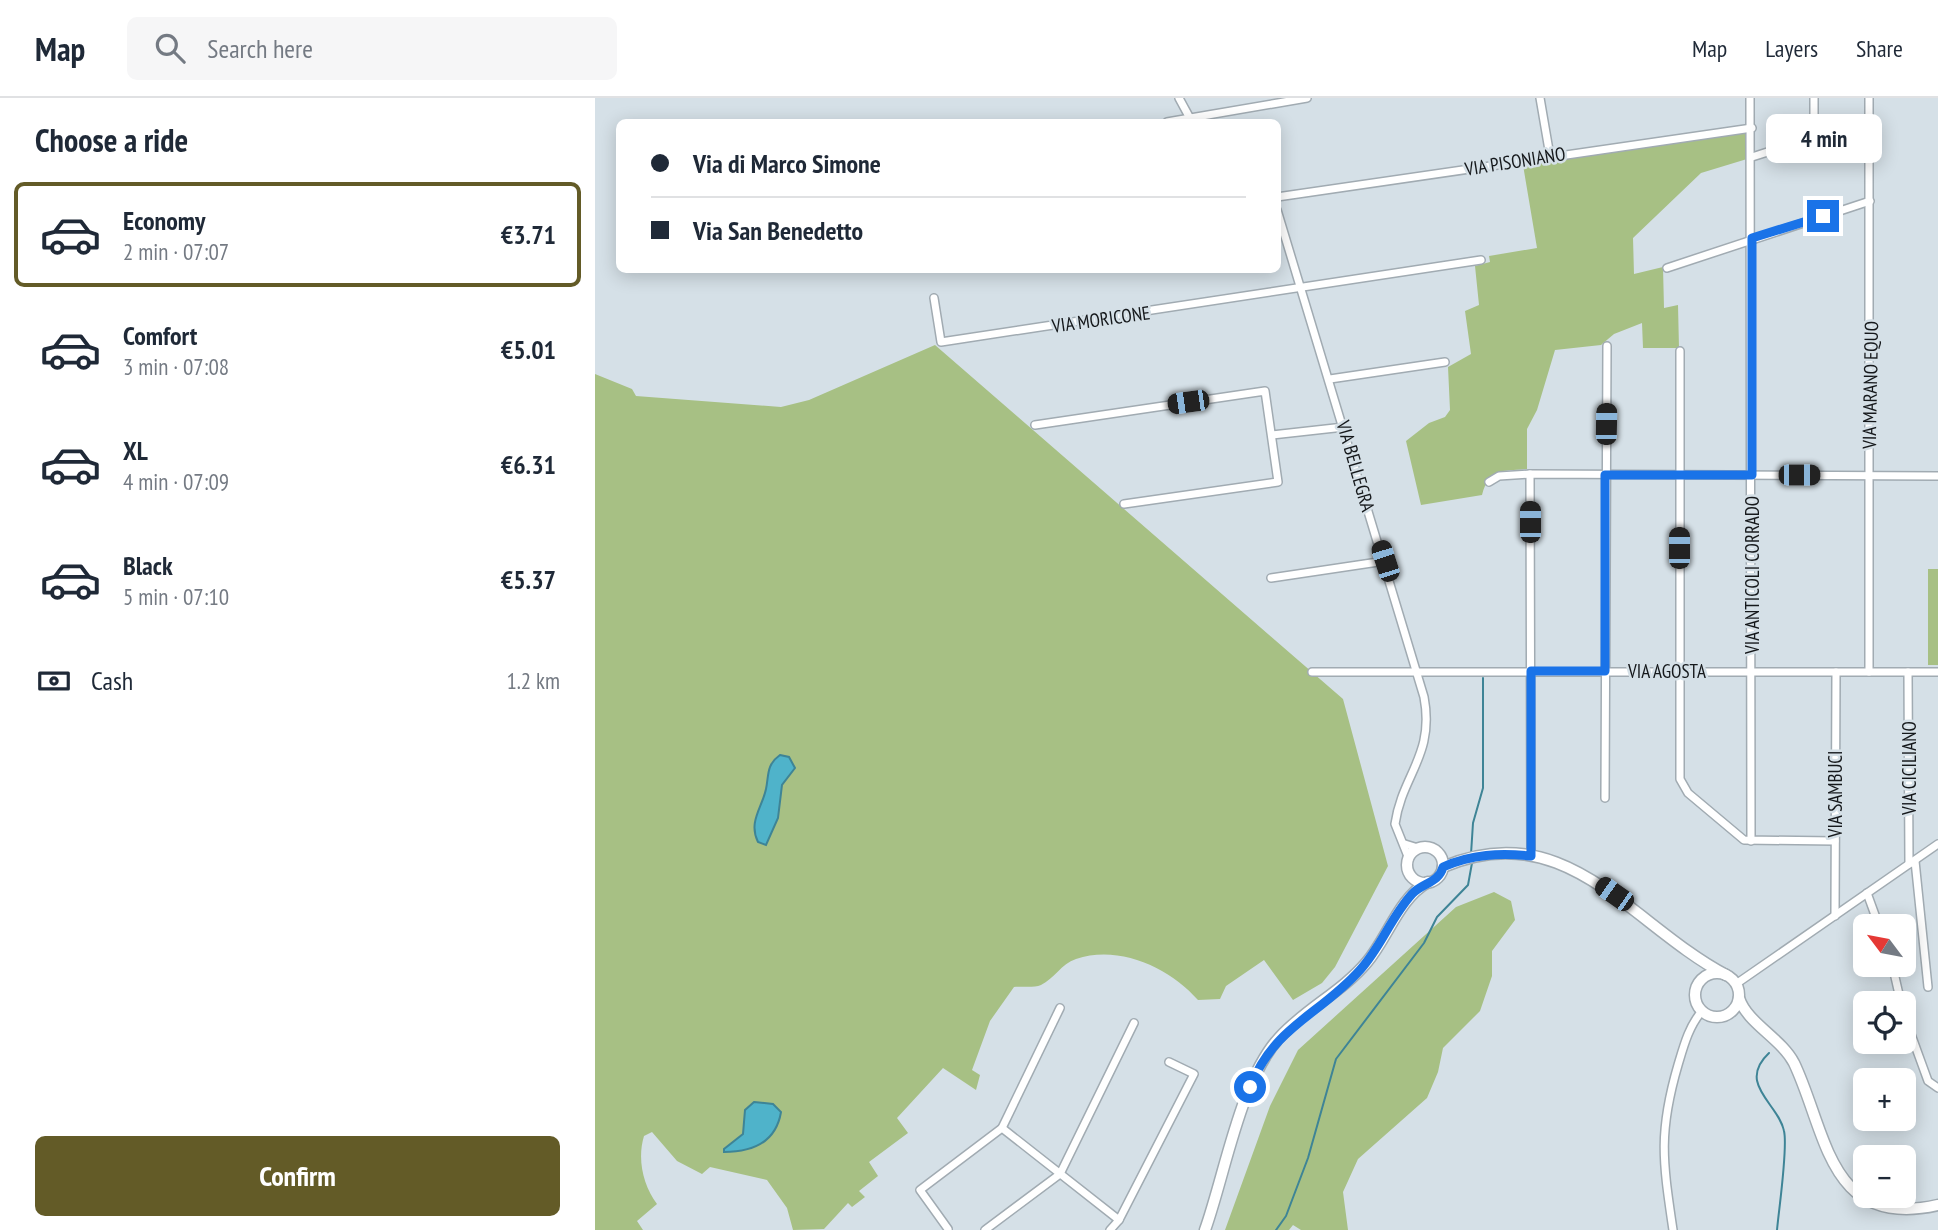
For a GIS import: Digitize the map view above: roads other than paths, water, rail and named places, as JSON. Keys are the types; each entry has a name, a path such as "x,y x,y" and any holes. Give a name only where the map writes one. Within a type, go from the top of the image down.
{"street":[{"path":"1179,98 1190,119"},
{"path":"1196,119 1307,98"},
{"path":"1540,98 1550,156"},
{"name":"VIA ANTICOLI CORRADO","path":"1751,98 1751,841"},
{"path":"1752,157 1814,136 1814,98"},
{"name":"VIA MARANO EQUO","path":"1869,98 1869,672"},
{"name":"VIA PISONIANO","path":"1281,196 1752,128"},
{"path":"1667,268 1870,201"},
{"name":"VIA BELLEGRA","path":"1281,222 1385,561 1426,708 1427,732 1420,760 1395,818 1395,829 1409,859"},
{"path":"1303,288 1481,260"},
{"name":"VIA MORICONE","path":"934,298 941,342 1303,288"},
{"path":"1605,798 1607,346"},
{"path":"1680,351 1680,779 1688,793 1738,836 1751,841 1835,841"},
{"path":"1330,379 1445,362"},
{"path":"1035,425 1265,391 1278,482 1124,504"},
{"path":"1272,435 1344,426"},
{"path":"1489,482 1499,476 1530,474 1938,476"},
{"path":"1530,474 1531,856"},
{"path":"1271,578 1385,561"},
{"name":"VIA AGOSTA","path":"1312,672 1938,672"},
{"name":"VIA SAMBUCI","path":"1835,916 1836,672"},
{"name":"VIA CICILIANO","path":"1908,672 1912,862 1928,988"},
{"path":"1402,841 1418,848 1428,847 1466,857 1531,856 1570,867 1596,882 1687,952 1736,984 1739,998 1753,1019 1775,1037 1793,1062 1829,1161 1849,1198 1866,1210 1885,1217 1915,1214 1938,1205"},
{"path":"1736,984 1938,844"},
{"path":"1205,1230 1250,1087 1266,1055 1285,1032 1358,972 1377,949 1406,902 1410,890 1409,859 1418,848"},
{"path":"1437,851 1443,867"},
{"path":"1406,902 1428,882 1438,877 1443,867 1466,857"},
{"path":"1409,871 1416,880 1428,882"},
{"path":"1867,893 1875,914"},
{"path":"1687,952 1701,974 1695,993 1702,1011 1711,1016 1739,1014 1753,1019"},
{"path":"1700,981 1712,974 1726,975"},
{"path":"1727,1015 1739,998"},
{"path":"948,1229 919,1190 1002,1128 1060,1008"},
{"path":"1673,1230 1663,1159 1664,1120 1689,1030 1702,1011"},
{"path":"985,1230 1060,1174 1134,1023"},
{"path":"1916,1048 1928,1081 1938,1088"},
{"path":"1110,1230 1119,1220 1194,1074 1169,1062"},
{"path":"1002,1128 1119,1220"}],"water":[{"path":"780,755 789,757 795,768 782,785 778,818 766,845 758,842 755,821 766,789 770,766"},
{"path":"754,1102 773,1104 781,1112 774,1131 753,1147 724,1152 724,1149 743,1134 745,1110"}],"waterway":[{"path":"1471,854 1473,823 1483,788 1483,678"},
{"path":"1276,1230 1286,1216 1308,1158 1336,1059 1424,943 1437,917 1468,885 1472,863"},
{"path":"1769,1053 1760,1064 1757,1074 1762,1094 1781,1121 1784,1131 1784,1164 1777,1230"}]}
